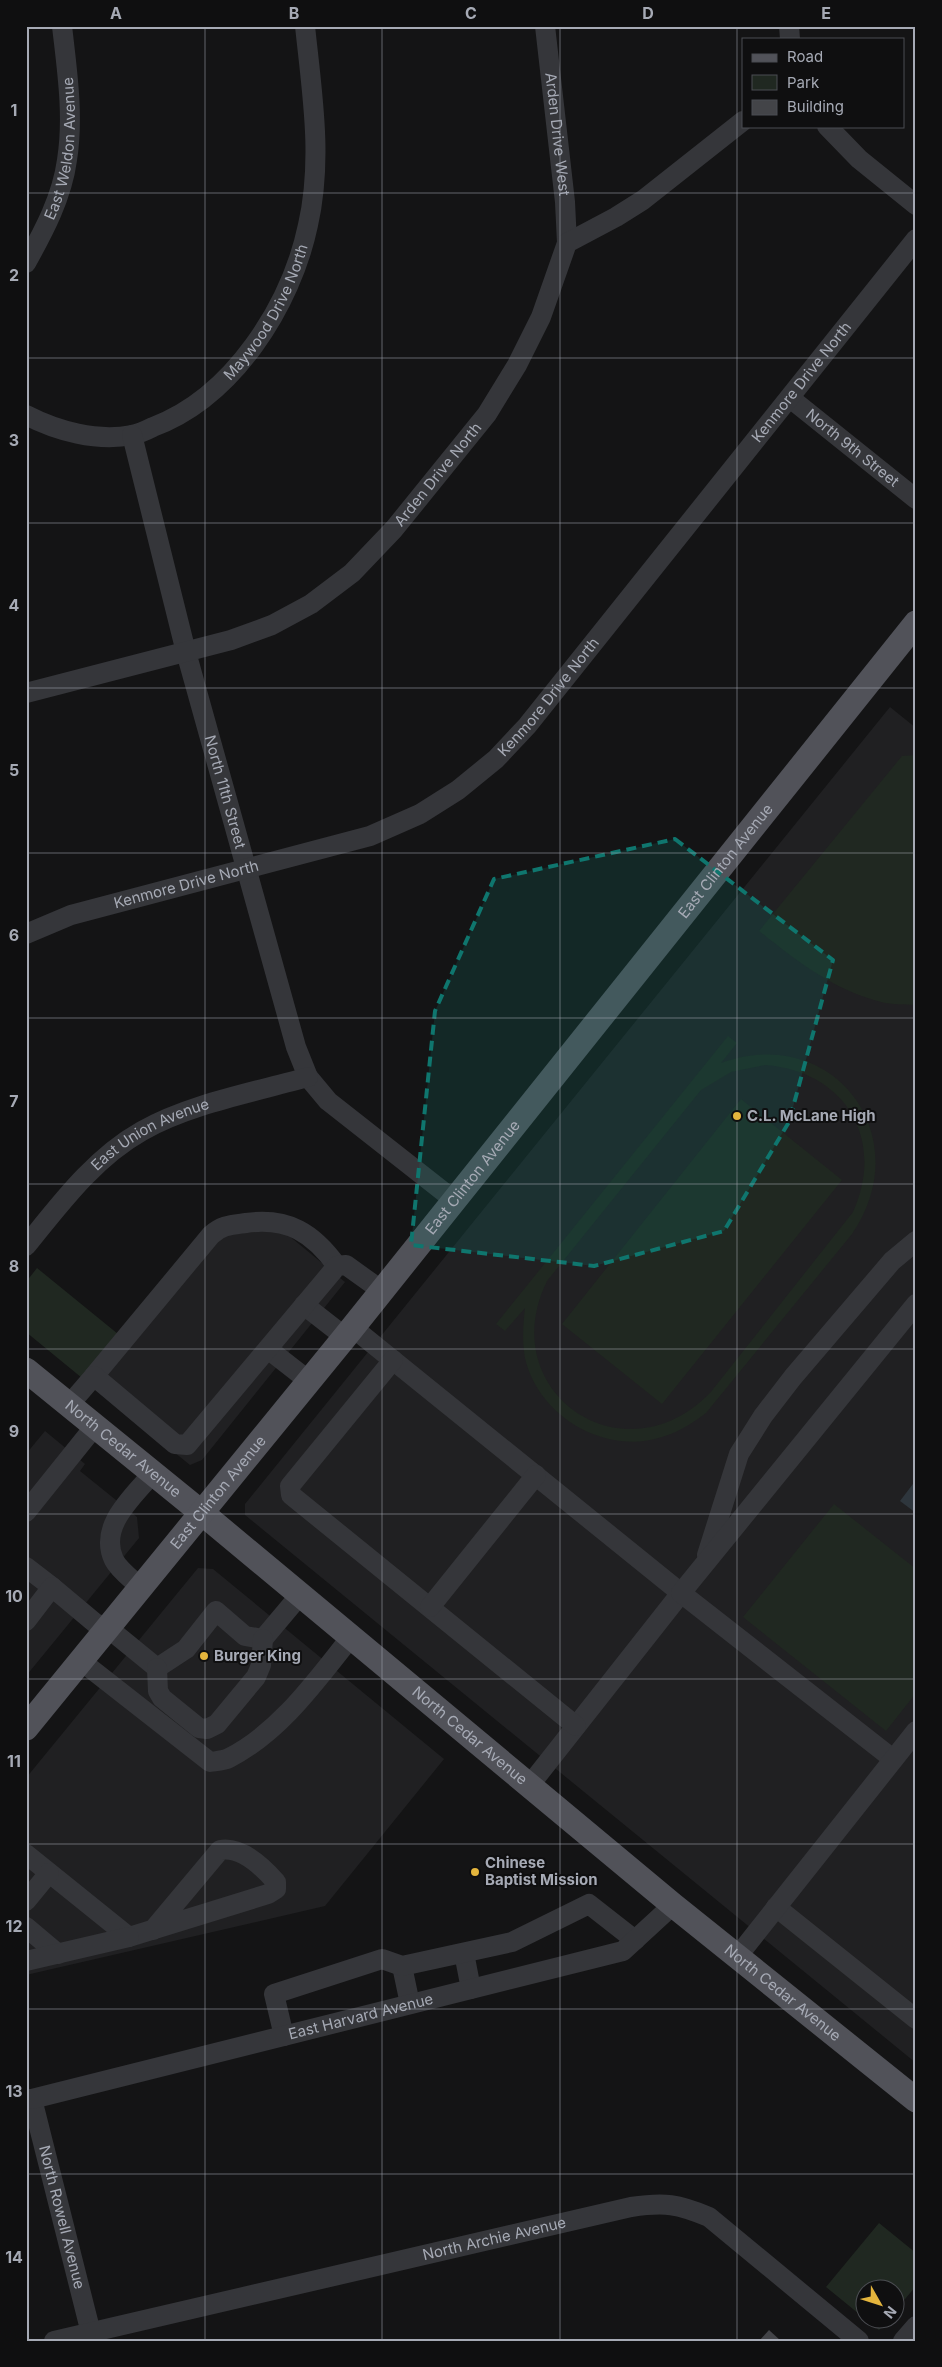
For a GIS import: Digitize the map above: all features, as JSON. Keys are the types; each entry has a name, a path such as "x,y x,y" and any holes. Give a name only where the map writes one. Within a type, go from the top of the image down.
{"main road":[{"name":"East Clinton Avenue","path":"26,1728 348,1332 916,623"},
{"name":"North Cedar Avenue","path":"26,1370 202,1513 673,1905 916,2100"}],"street":[{"name":"East Weldon Avenue","path":"26,263 58,198 67,161 70,124 62,26"},
{"name":"Maywood Drive North","path":"26,415 45,425 74,433 103,436 132,435 168,422 203,400 231,373 266,327 292,278 308,226 316,174 316,124 305,26"},
{"name":"Arden Drive West","path":"545,26 565,202 566,243"},
{"path":"566,243 616,217 643,200 742,122"},
{"path":"829,128 859,159 916,205"},
{"name":"Kenmore Drive North","path":"26,934 71,915 370,836 420,814 458,790 496,759 527,726 916,239"},
{"name":"Arden Drive North","path":"26,693 231,640 272,625 311,604 352,573 394,529 487,414 518,365 541,317 566,243"},
{"name":"North 9th Street","path":"790,398 916,499"},
{"name":"North 11th Street","path":"132,435 186,652 296,1047 308,1077 328,1101 454,1200"},
{"name":"East Union Avenue","path":"26,1246 84,1176 111,1152 141,1131 177,1114 308,1077"},
{"path":"69,1405 211,1235 221,1226 257,1221 279,1222 295,1226 326,1250 337,1266"},
{"path":"704,1565 739,1454 763,1416 793,1377 892,1261 916,1241"},
{"path":"94,1376 176,1444 187,1445 337,1266 346,1265 381,1290"},
{"path":"529,1786 681,1593 916,1304"},
{"path":"304,1306 393,1360 681,1593 893,1759"},
{"path":"268,1349 308,1381"},
{"path":"393,1360 290,1486 292,1495 576,1726"},
{"path":"26,1512 95,1426"},
{"path":"141,1588 115,1562 111,1552 110,1530 121,1511 153,1473"},
{"path":"430,1607 536,1475"},
{"path":"26,1567 96,1623 108,1628 156,1668 158,1691 162,1698 199,1728 207,1729 218,1724 256,1677 261,1666 263,1639 300,1595"},
{"path":"26,1621 52,1587"},
{"path":"156,1668 186,1649 216,1611 245,1636 263,1639"},
{"path":"81,1661 210,1762 227,1759 266,1732 302,1697 351,1637"},
{"path":"737,1957 916,1731"},
{"path":"26,1961 129,1937 153,1930 268,1894 276,1889 276,1882 239,1850 230,1848 220,1850 153,1930"},
{"path":"26,1854 129,1937"},
{"path":"26,1901 49,1872"},
{"path":"284,2036 274,1994 382,1959 402,1966 512,1942 589,1904 636,1940"},
{"name":"East Harvard Avenue","path":"29,2099 623,1951 673,1905"},
{"path":"776,1907 916,2019"},
{"path":"26,1927 58,1954"},
{"path":"464,1953 471,1989"},
{"path":"402,1966 410,2004"},
{"name":"North Rowell Avenue","path":"29,2099 92,2337"},
{"name":"North Archie Avenue","path":"54,2341 92,2337 631,2207 657,2204 684,2206 709,2217 859,2341"},
{"path":"903,2341 916,2326"}],"highlighted area":[{"path":"675,839 833,960 789,1122 724,1231 594,1266 411,1245 435,1011 494,879"}],"shaded area":[{"name":"C.L. McLane High","path":"890,707 916,728 916,2063 245,1515 245,1504"},
{"path":"282,1230 345,1282 202,1460 190,1465 95,1388 219,1234"},
{"path":"45,1431 85,1464 80,1471 137,1517 139,1538 26,1676 26,1454"},
{"path":"916,1480 916,1513 900,1501"},
{"path":"198,1568 213,1569 444,1759 325,1906 26,1975 26,1778"}],"green space":[{"path":"916,755 916,1005 885,1003 847,990 816,973 759,931 902,756"},
{"path":"728,1036 737,1043 721,1063 762,1055 798,1059 829,1073 854,1096 870,1126 876,1160 870,1197 852,1234 706,1413 692,1423 669,1435 644,1441 624,1441 605,1438 586,1431 554,1409 541,1394 531,1377 523,1345 525,1308 505,1331 496,1324","holes":["765,1065 793,1070 817,1080 837,1095 851,1113 861,1135 864,1159 862,1185 853,1212 710,1393 676,1418 640,1429 606,1426 576,1412 552,1388 537,1357 535,1321 547,1281 701,1090 731,1072"]},
{"path":"741,1099 842,1180 662,1404 562,1324"},
{"path":"37,1268 118,1334 82,1378 26,1332 26,1282"},
{"path":"834,1504 916,1569 916,1693 886,1731 743,1617"},
{"path":"879,2223 916,2253 916,2286 904,2300 904,2280 854,2280 854,2310 826,2287"}],"building":[{"path":"769,2330 781,2341 759,2341"}],"place":[{"name":"C.L. McLane High","path":"737,1116"},
{"name":"Burger King","path":"204,1656"},
{"name":"Chinese Baptist Mission","path":"475,1872"}]}
